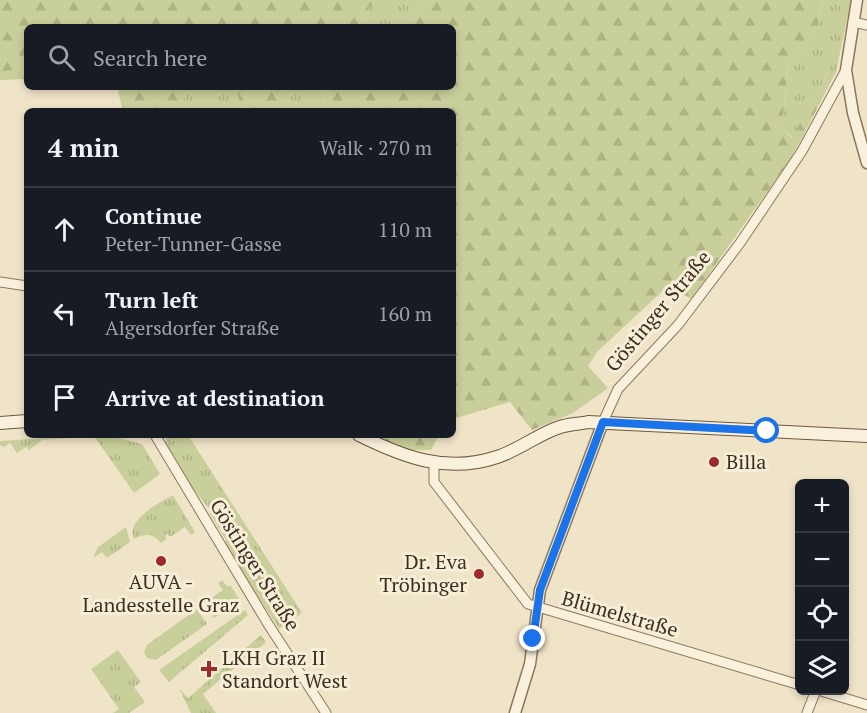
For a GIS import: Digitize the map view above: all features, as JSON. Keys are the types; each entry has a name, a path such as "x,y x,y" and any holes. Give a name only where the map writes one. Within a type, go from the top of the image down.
{"main road":[{"path":"0,423 24,422"},
{"path":"365,438 402,456 434,464 466,464 497,457 560,427 603,422 867,436"}],"street":[{"name":"Göstinger Straße","path":"603,422 618,389 678,325 740,243 802,151 846,70 857,0"},
{"path":"853,22 867,25"},
{"path":"846,70 853,113 867,163"},
{"path":"0,282 24,286"},
{"path":"515,713 528,670 543,582 603,422"},
{"name":"Göstinger Straße","path":"157,438 268,624 326,713"},
{"name":"Blümelstraße","path":"434,464 434,482 518,595 537,608 795,684"},
{"path":"807,713 815,695"},
{"path":"834,695 867,705"}],"green space":[{"path":"0,0 375,0 359,24 24,24 24,79 0,80"},
{"path":"375,0 425,0 406,24 359,24"},
{"path":"425,0 823,0 818,25 788,66 782,128 792,138 830,70 836,72 792,157 691,299 668,286 598,351 588,366 608,388 573,413 532,430 510,402 456,418 456,108 322,108 328,90 456,90 456,24 406,24"},
{"path":"823,0 851,0 836,72 829,71 793,138 782,128 788,66 818,25"},
{"path":"118,90 187,90 179,108 122,108"},
{"path":"187,90 237,90 240,108 179,108"},
{"path":"237,90 293,90 281,108 240,108"},
{"path":"293,90 328,90 322,108 281,108"},
{"path":"68,438 42,440 29,450 26,447 17,453 10,443 4,447 0,445 0,441"},
{"path":"95,438 119,438 142,444 160,474 134,493"},
{"path":"166,438 190,438 302,613 279,629 224,543 226,540 209,512 210,510 195,491 192,493 165,444"},
{"path":"381,438 437,438 431,450 405,450"},
{"path":"173,495 195,532 191,535 185,527 170,537 167,534 165,536 167,539 161,543 149,535 134,539 134,525 139,519 152,507"},
{"path":"126,527 130,542 107,558 102,552 93,558 98,547"},
{"path":"222,580 227,586 231,586 240,601 214,618 203,603 223,590 218,583"},
{"path":"197,609 207,624 156,660 147,658 144,652 147,645"},
{"path":"245,610 248,615 169,682 159,670"},
{"path":"261,635 266,642 203,694 216,713 191,713 179,688 188,698"},
{"path":"118,650 141,682 134,687 145,702 129,713 113,713 119,709 91,669"}],"place":[{"name":"Billa","path":"714,462"},
{"name":"AUVA - Landesstelle Graz","path":"161,561"},
{"name":"Dr. Eva Tröbinger","path":"479,574"},
{"name":"LKH Graz II Standort West","path":"209,669"}],"route":[{"path":"533,639 540,590 603,422 767,431"}]}
